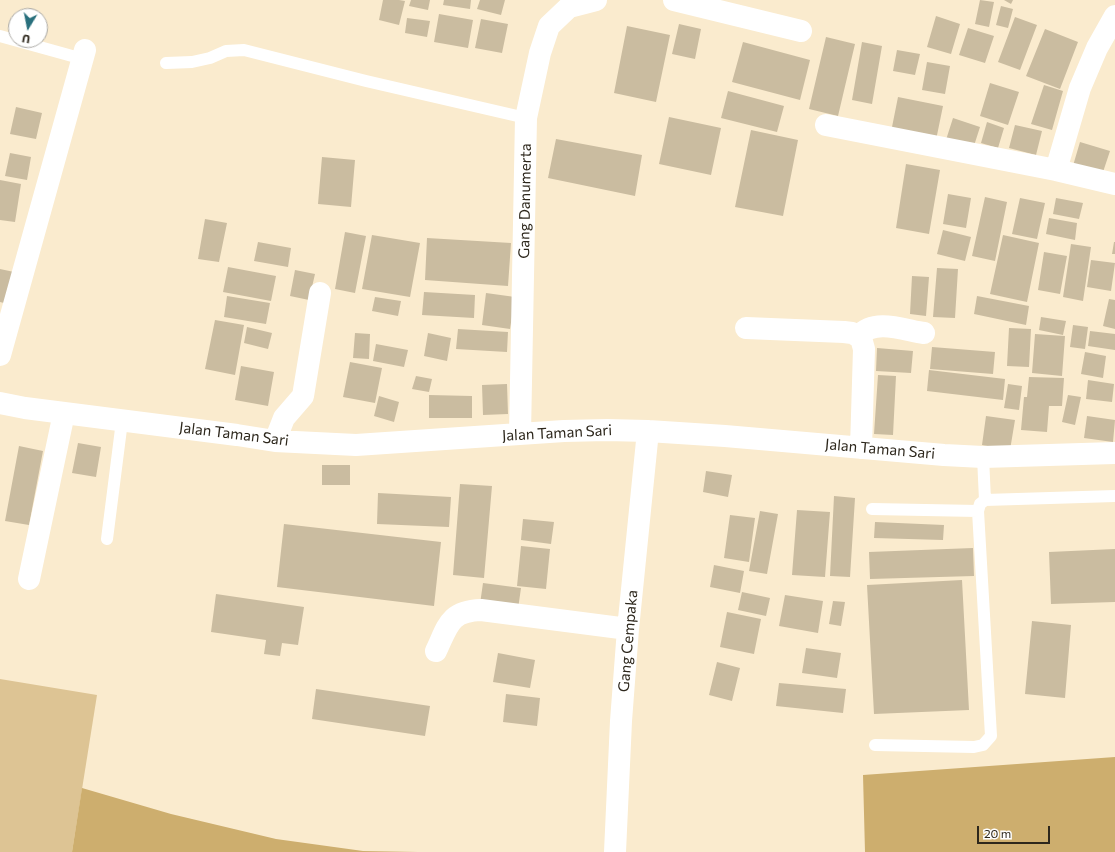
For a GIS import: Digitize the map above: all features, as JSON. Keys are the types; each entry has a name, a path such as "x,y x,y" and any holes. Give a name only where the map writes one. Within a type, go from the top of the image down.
{"street":[{"name":"Gang Danumerta","path":"520,434 526,118 540,53 549,26 569,7 596,0"},
{"path":"674,0 801,31"},
{"path":"1056,170 1080,88 1097,48 1114,18"},
{"path":"0,355 84,54"},
{"path":"826,125 1056,170 1115,184"},
{"path":"275,441 284,418 303,396 320,293"},
{"path":"859,336 864,330 885,326 924,333"},
{"path":"746,328 844,332 859,336 863,340 861,448"},
{"name":"Jalan Taman Sari","path":"0,403 275,441 356,445 607,430 725,436 983,457 1115,453"},
{"path":"29,579 64,413"},
{"name":"Gang Cempaka","path":"615,852 621,722 628,629 648,431"},
{"path":"436,651 448,625 462,612 481,610 628,629"}],"lane":[{"path":"0,36 84,54"},
{"path":"166,63 192,62 210,58 226,52 244,50 366,82 526,118"},
{"path":"107,539 122,421"},
{"path":"983,457 985,500"},
{"path":"875,745 974,747 983,745 991,736 978,511 980,504 985,500 1115,496"},
{"path":"872,509 978,511"}],"shaded area":[{"path":"0,679 97,695 72,852 0,852"},
{"path":"1115,757 1115,852 865,852 863,775"},
{"path":"82,788 171,814 276,839 363,851 418,852 72,852"}],"building":[{"path":"383,0 405,1 399,25 379,20"},
{"path":"411,0 430,0 428,10 409,6"},
{"path":"444,0 471,0 470,9 443,5"},
{"path":"480,0 505,0 501,15 477,9"},
{"path":"980,0 994,2 989,27 975,24"},
{"path":"1004,0 1013,0 1011,4"},
{"path":"1001,6 1013,9 1008,28 996,25"},
{"path":"439,14 473,20 468,48 434,42"},
{"path":"936,16 960,24 951,54 927,47"},
{"path":"1015,17 1037,25 1020,70 998,62"},
{"path":"407,18 430,21 427,37 405,33"},
{"path":"481,19 508,24 502,53 475,48"},
{"path":"679,24 701,29 695,59 672,54"},
{"path":"627,26 670,35 656,102 614,93"},
{"path":"968,28 994,36 985,63 959,55"},
{"path":"1045,29 1078,42 1060,89 1026,76"},
{"path":"826,37 855,44 838,116 809,109"},
{"path":"743,42 810,60 800,100 732,82"},
{"path":"862,42 882,46 872,104 852,100"},
{"path":"897,50 920,54 915,75 893,71"},
{"path":"927,62 950,66 945,94 922,90"},
{"path":"990,83 1019,92 1008,125 980,116"},
{"path":"1044,85 1063,91 1052,130 1031,124"},
{"path":"728,91 784,106 777,132 721,118"},
{"path":"898,97 943,106 936,140 891,132"},
{"path":"16,107 42,113 36,139 10,134"},
{"path":"669,117 721,128 711,175 659,164"},
{"path":"953,118 980,127 972,152 945,143"},
{"path":"987,122 1004,128 998,148 981,143"},
{"path":"1015,125 1042,131 1036,155 1009,148"},
{"path":"751,130 798,140 783,216 735,207"},
{"path":"556,139 642,155 635,196 548,178"},
{"path":"1080,142 1110,151 1101,178 1072,169"},
{"path":"10,153 31,157 27,180 5,176"},
{"path":"322,157 355,160 351,207 318,204"},
{"path":"906,164 940,170 929,234 896,228"},
{"path":"0,180 21,184 15,222 0,220"},
{"path":"948,194 971,198 966,228 943,224"},
{"path":"985,197 1007,202 995,261 972,256"},
{"path":"1020,198 1045,203 1037,239 1012,234"},
{"path":"1056,198 1083,203 1079,219 1053,214"},
{"path":"1049,218 1077,223 1075,240 1046,234"},
{"path":"205,219 227,223 219,262 198,259"},
{"path":"943,230 971,237 965,261 937,254"},
{"path":"345,232 366,236 355,293 335,289"},
{"path":"372,235 420,243 410,297 362,289"},
{"path":"1003,235 1039,243 1027,302 990,294"},
{"path":"427,238 511,243 508,286 425,280"},
{"path":"258,242 291,248 288,267 254,261"},
{"path":"1114,242 1115,254 1112,254"},
{"path":"1071,244 1091,247 1083,301 1063,297"},
{"path":"1044,252 1067,256 1060,294 1038,290"},
{"path":"1091,260 1115,263 1111,291 1087,287"},
{"path":"228,267 276,276 271,301 223,292"},
{"path":"937,268 958,269 955,318 933,317"},
{"path":"0,269 14,272 8,304 0,302"},
{"path":"295,270 315,274 309,300 290,296"},
{"path":"912,276 929,277 926,316 910,314"},
{"path":"424,292 475,295 474,318 422,315"},
{"path":"486,293 515,297 510,329 482,325"},
{"path":"227,296 270,303 266,324 224,317"},
{"path":"977,296 1029,306 1026,325 974,314"},
{"path":"375,297 401,301 398,316 372,311"},
{"path":"1109,299 1115,300 1115,329 1103,326"},
{"path":"1041,317 1066,321 1063,335 1039,330"},
{"path":"215,320 244,325 235,375 205,369"},
{"path":"1073,325 1088,327 1085,349 1070,347"},
{"path":"247,327 272,333 268,349 244,343"},
{"path":"1009,328 1031,329 1029,367 1007,366"},
{"path":"458,329 508,332 507,352 456,349"},
{"path":"1090,331 1115,334 1115,350 1088,346"},
{"path":"355,333 370,334 369,359 353,358"},
{"path":"428,333 451,338 447,361 424,356"},
{"path":"1035,334 1065,336 1062,376 1032,373"},
{"path":"376,344 408,350 404,367 373,361"},
{"path":"932,347 995,352 993,374 930,369"},
{"path":"877,348 913,351 911,373 876,371"},
{"path":"1085,352 1106,356 1103,378 1081,374"},
{"path":"350,362 382,368 375,403 343,397"},
{"path":"241,366 274,372 268,406 235,400"},
{"path":"929,370 1005,379 1003,400 927,391"},
{"path":"878,375 896,376 893,435 874,434"},
{"path":"416,376 432,379 429,392 412,389"},
{"path":"1029,377 1064,378 1062,406 1049,406 1047,432 1021,430 1024,397 1027,397"},
{"path":"1088,380 1114,384 1112,402 1086,399"},
{"path":"507,384 508,414 483,415 482,385"},
{"path":"1008,384 1022,386 1019,410 1004,408"},
{"path":"429,395 472,396 472,418 429,418"},
{"path":"1068,395 1081,397 1075,425 1062,422"},
{"path":"379,396 399,402 394,422 374,416"},
{"path":"986,416 1015,420 1010,450 982,445"},
{"path":"1087,416 1115,420 1113,442 1084,438"},
{"path":"78,443 101,447 96,477 72,473"},
{"path":"19,446 43,451 29,525 5,521"},
{"path":"322,465 350,465 350,485 322,485"},
{"path":"706,471 732,475 728,497 703,492"},
{"path":"460,484 492,486 484,578 453,575"},
{"path":"378,493 451,497 449,527 377,524"},
{"path":"834,496 855,498 850,577 830,576"},
{"path":"797,510 830,512 825,577 792,575"},
{"path":"760,511 778,514 767,574 749,571"},
{"path":"730,515 755,518 749,562 724,558"},
{"path":"523,519 554,522 551,544 521,540"},
{"path":"875,522 944,525 943,540 874,538"},
{"path":"284,524 441,542 434,606 277,587"},
{"path":"521,546 550,549 546,589 517,586"},
{"path":"973,548 974,576 870,579 869,552"},
{"path":"1115,549 1115,602 1051,604 1049,552"},
{"path":"714,565 744,571 740,593 710,587"},
{"path":"962,580 969,710 874,714 867,585"},
{"path":"483,583 521,588 518,609 480,604"},
{"path":"742,592 770,598 766,616 738,610"},
{"path":"216,594 304,607 298,645 282,643 280,656 264,654 266,640 211,632"},
{"path":"785,595 823,601 818,633 779,626"},
{"path":"833,601 845,602 841,626 829,624"},
{"path":"727,612 761,619 754,654 720,647"},
{"path":"1032,621 1071,625 1065,698 1025,694"},
{"path":"806,648 841,653 837,678 802,673"},
{"path":"498,653 535,660 530,688 493,682"},
{"path":"717,662 740,668 732,701 709,695"},
{"path":"779,683 846,689 843,713 776,706"},
{"path":"316,689 430,706 425,736 312,719"},
{"path":"506,694 540,698 537,726 503,722"}]}
